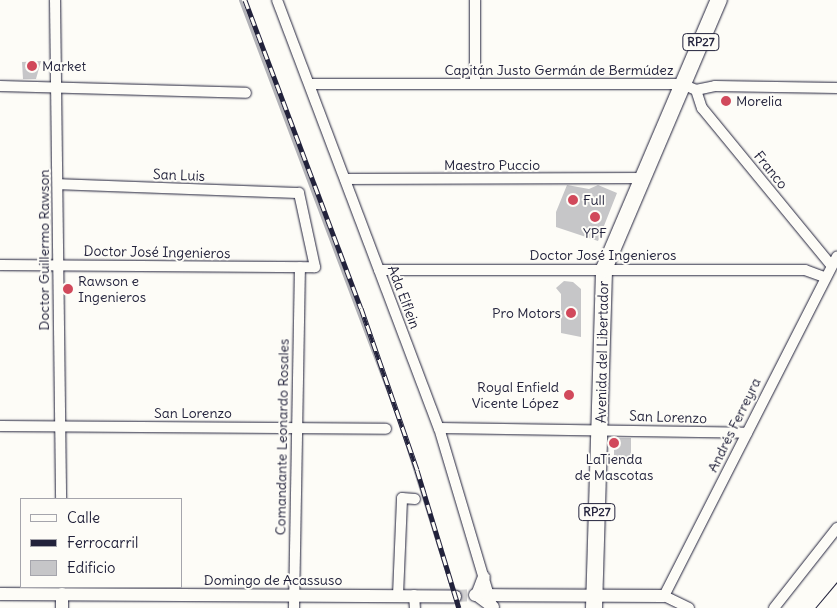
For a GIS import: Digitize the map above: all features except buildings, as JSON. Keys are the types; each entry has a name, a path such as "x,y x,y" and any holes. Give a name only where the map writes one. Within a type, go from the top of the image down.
{"main road":[{"name":"Avenida del Libertador","path":"594,602 604,268 640,178 689,87 720,0"}],"street":[{"name":"Doctor Guillermo Rawson","path":"55,0 60,264 61,498"},
{"name":"Ada Elflein","path":"277,0 439,428 484,577"},
{"path":"475,0 475,84"},
{"name":"Capitán Justo Germán de Bermúdez","path":"310,84 837,88"},
{"path":"0,86 246,93"},
{"name":"Franco","path":"689,87 702,108 831,264"},
{"name":"Maestro Puccio","path":"345,179 640,178"},
{"name":"San Luis","path":"59,184 299,193 315,267"},
{"name":"Andrés Ferreyra","path":"657,608 747,433 824,277 837,256"},
{"name":"Doctor José Ingenieros","path":"0,265 315,267"},
{"name":"Comandante Leonardo Rosales","path":"294,608 295,426 300,267"},
{"name":"Doctor José Ingenieros","path":"380,270 604,268 805,270 824,277"},
{"name":"San Lorenzo","path":"0,426 295,426 386,429"},
{"name":"San Lorenzo","path":"439,428 600,428 747,433"},
{"path":"398,595 402,498 415,498"},
{"path":"774,608 837,528"},
{"path":"484,577 485,600 594,602 664,596 689,608"},
{"path":"62,590 62,608"},
{"name":"Domingo de Acassuso","path":"0,594 62,590 294,595 398,595 415,602 455,596"}],"waterway":[{"path":"240,0 401,427 453,593"},
{"path":"455,599 457,608"}],"tunnel":[{"path":"455,596 475,595"}],"tram line":[{"path":"815,608 837,582"}],"railway":[{"path":"245,0 361,308 417,470 459,608"}],"place":[{"name":"Market","path":"32,66"},
{"name":"Morelia","path":"726,101"},
{"name":"Full","path":"573,200"},
{"name":"YPF","path":"595,217"},
{"name":"Rawson e Ingenieros","path":"68,289"},
{"name":"Pro Motors","path":"571,313"},
{"name":"Royal Enfield Vicente López","path":"569,395"},
{"name":"LaTienda de Mascotas","path":"614,443"}]}
